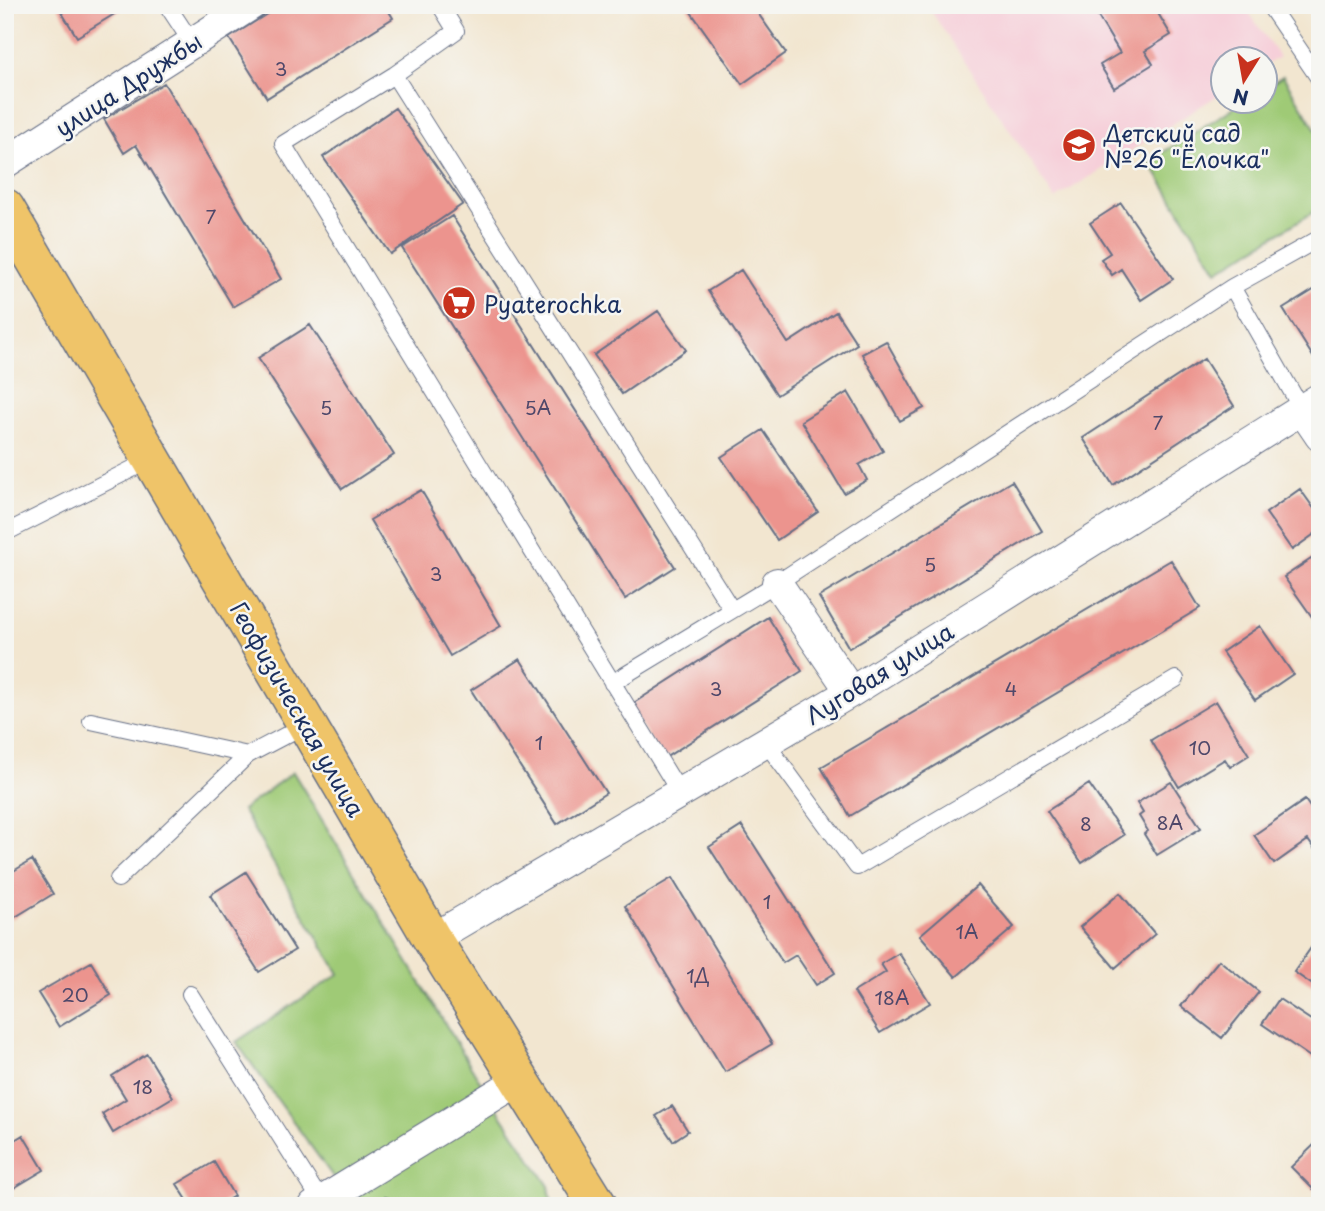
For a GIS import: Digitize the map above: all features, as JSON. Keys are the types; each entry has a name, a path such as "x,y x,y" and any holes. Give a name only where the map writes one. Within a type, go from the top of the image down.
{"main road":[{"name":"Геофизическая улица","path":"5,208 432,939 598,1206"}],"street":[{"name":"улица Дружбы","path":"5,163 250,5"},
{"path":"1310,403 1320,436"},
{"name":"Луговая улица","path":"432,939 851,692 1310,403"},
{"path":"777,583 851,692"},
{"path":"321,1204 518,1081"}],"lane":[{"path":"167,5 192,43"},
{"path":"1269,5 1320,80"},
{"path":"447,8 456,31 394,75 283,144 680,793"},
{"path":"394,75 732,610"},
{"path":"612,683 777,583 1232,287 1320,238"},
{"path":"1232,287 1310,403"},
{"path":"5,533 152,459"},
{"path":"766,743 856,867 1176,679"},
{"path":"91,720 248,755"},
{"path":"118,878 248,755 307,724"},
{"path":"190,994 321,1204"}],"shaded area":[{"name":"Детский сад №26 \"Ёлочка\"","path":"927,5 1244,5 1272,46 1210,46 1210,100 1055,199"}],"green space":[{"path":"1283,76 1320,136 1320,208 1217,271 1149,161 1221,116 1280,116 1280,78"},
{"path":"293,772 490,1098 549,1186 552,1206 354,1206 236,1042 339,974 242,810"}],"building":[{"path":"57,5 129,5 77,37"},
{"path":"281,5 385,5 393,18 267,98 229,38"},
{"path":"686,5 752,5 786,53 742,84"},
{"path":"1091,5 1153,5 1171,35 1145,51 1153,64 1114,88 1100,65 1120,53"},
{"path":"164,83 281,279 233,307 136,145 124,153 104,119"},
{"path":"395,108 463,204 390,254 323,157"},
{"path":"1121,203 1173,279 1141,300 1121,269 1112,275 1101,259 1110,253 1090,223"},
{"path":"452,216 675,567 625,599 402,248"},
{"path":"741,270 788,343 836,312 857,344 777,395 708,291"},
{"path":"1320,286 1320,357 1315,360 1283,309"},
{"path":"658,311 686,350 622,394 594,355"},
{"path":"310,325 394,455 342,489 258,358"},
{"path":"886,341 924,408 900,421 862,354"},
{"path":"1204,359 1234,406 1113,485 1083,438"},
{"path":"848,392 883,451 859,465 867,480 844,493 801,421"},
{"path":"763,430 818,512 777,540 721,457"},
{"path":"1012,481 1042,531 849,648 819,597"},
{"path":"1300,489 1320,517 1320,530 1292,550 1266,513"},
{"path":"421,490 501,626 450,656 370,520"},
{"path":"1320,553 1320,622 1317,624 1284,577"},
{"path":"1171,560 1200,608 850,816 821,767"},
{"path":"768,617 802,671 663,759 629,706"},
{"path":"1260,626 1293,674 1255,700 1222,652"},
{"path":"520,659 606,793 557,824 471,690"},
{"path":"1216,701 1249,755 1230,767 1225,759 1179,787 1151,740"},
{"path":"1171,782 1201,828 1157,855 1144,834 1148,831 1139,816 1143,813 1137,803"},
{"path":"1089,784 1124,835 1082,863 1047,811"},
{"path":"1305,800 1312,810 1320,805 1320,857 1308,840 1274,864 1254,835"},
{"path":"742,826 835,973 816,985 796,955 783,963 709,847"},
{"path":"32,860 53,894 12,919 5,909 5,876"},
{"path":"246,872 295,950 259,972 210,895"},
{"path":"672,878 772,1044 725,1072 625,906"},
{"path":"978,885 1014,927 956,977 920,935"},
{"path":"1120,893 1155,934 1115,968 1080,927"},
{"path":"1320,935 1320,990 1294,972"},
{"path":"899,953 930,1003 880,1033 854,992 886,972 881,964"},
{"path":"1219,960 1259,992 1222,1038 1181,1006"},
{"path":"91,962 111,995 59,1027 38,993"},
{"path":"1279,999 1320,1026 1320,1056 1316,1061 1262,1024"},
{"path":"147,1054 173,1097 113,1133 102,1114 126,1099 112,1076"},
{"path":"672,1106 688,1131 673,1141 656,1116"},
{"path":"23,1135 44,1170 7,1192 5,1146"},
{"path":"1320,1139 1320,1196 1291,1167"},
{"path":"214,1162 234,1196 218,1206 191,1206 177,1184"}],"place":[{"name":"Детский сад №26 \"Ёлочка\"","path":"1079,145"},
{"name":"Pyaterochka","path":"459,303"}]}
